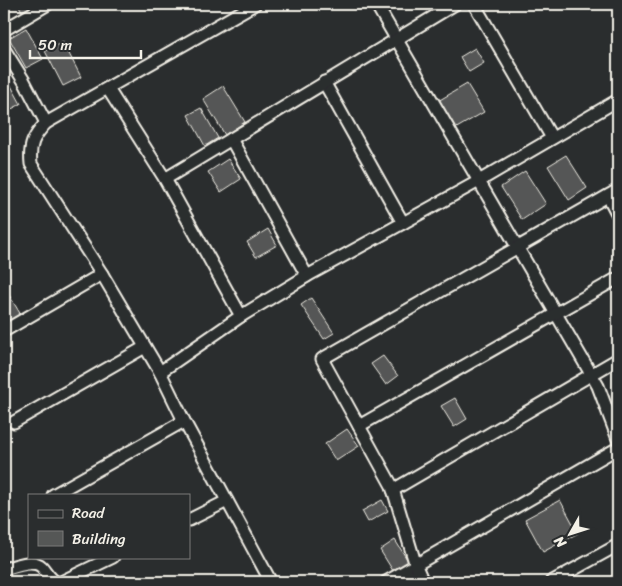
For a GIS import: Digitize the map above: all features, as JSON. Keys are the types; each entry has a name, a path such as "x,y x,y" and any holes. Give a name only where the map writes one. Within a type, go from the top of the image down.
{"street":[{"path":"4,30 48,4"},
{"path":"255,4 46,123 36,134 30,150 31,164 102,274 160,372 269,582"},
{"path":"376,4 598,386 618,439"},
{"path":"165,179 455,4"},
{"path":"474,4 552,138"},
{"path":"4,49 24,81 46,123"},
{"path":"324,82 403,223"},
{"path":"108,89 165,179 242,316"},
{"path":"160,372 242,316 307,276 479,181 618,100"},
{"path":"231,139 307,276"},
{"path":"423,582 416,566 393,490 322,359 613,193 618,215"},
{"path":"4,331 102,274"},
{"path":"359,426 618,278"},
{"path":"14,422 145,347"},
{"path":"393,490 618,359"},
{"path":"55,494 184,421"},
{"path":"386,582 618,448"},
{"path":"190,520 227,501"},
{"path":"551,582 618,545"},
{"path":"61,582 111,558"},
{"path":"4,569 34,563 39,564 52,580 56,582"}],"building":[{"path":"4,4 10,4 11,5 4,9"},
{"path":"18,4 36,4 22,11"},
{"path":"26,28 43,59 26,68 9,38"},
{"path":"63,42 81,77 63,86 45,51"},
{"path":"475,48 484,63 469,72 460,57"},
{"path":"9,82 21,104 4,113 4,85"},
{"path":"467,84 484,112 455,129 438,101"},
{"path":"223,86 245,122 225,135 203,99"},
{"path":"201,108 218,138 205,146 188,115"},
{"path":"566,155 587,188 569,200 548,166"},
{"path":"228,159 241,179 221,192 208,172"},
{"path":"525,171 546,204 522,220 501,187"},
{"path":"268,229 277,245 256,257 247,242"},
{"path":"9,295 21,315 7,322 4,316 4,299"},
{"path":"311,298 334,333 324,339 301,305"},
{"path":"383,356 398,376 386,385 371,364"},
{"path":"455,398 467,419 454,427 441,406"},
{"path":"347,429 359,446 336,461 325,444"},
{"path":"382,500 388,511 368,522 362,511"},
{"path":"560,500 578,533 543,552 525,519"},
{"path":"395,540 410,564 395,574 380,550"},
{"path":"618,573 618,582 606,582 605,580"}]}
